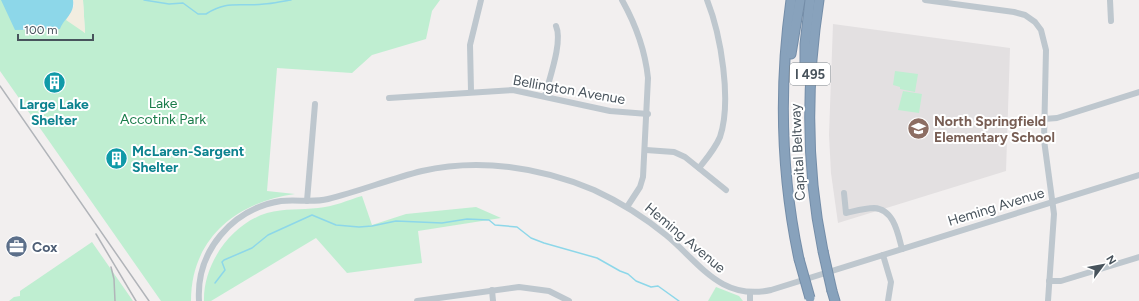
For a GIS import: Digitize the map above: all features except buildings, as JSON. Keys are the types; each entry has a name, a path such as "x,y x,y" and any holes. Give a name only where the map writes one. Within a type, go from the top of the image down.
{"highway":[{"name":"Capital Beltway","path":"791,0 784,73 784,122 788,186 800,259 810,300"},
{"name":"I 495","path":"784,122 791,52 800,0"},
{"name":"I 495","path":"810,0 804,63 810,149"},
{"name":"Capital Beltway","path":"819,0 810,82 810,149 815,205 823,251 835,301"}],"street":[{"path":"471,91 470,45 481,0"},
{"path":"622,0 638,32 645,57 648,78 646,150 642,181 627,207"},
{"path":"699,168 712,151 720,136 723,122 724,89 721,48 707,0"},
{"path":"925,0 1014,12 1025,15 1035,22 1041,30 1046,45 1044,155 1053,202 1054,219 1048,301"},
{"path":"1110,0 1110,21"},
{"path":"545,96 558,43 558,31 556,26"},
{"name":"Bellington Avenue","path":"389,98 471,91 513,90 610,111 648,114"},
{"path":"1044,119 1056,118 1139,92"},
{"path":"307,201 315,104"},
{"path":"646,150 678,153 726,190"},
{"name":"Heming Avenue","path":"199,301 200,281 205,260 215,242 230,224 244,214 269,204 283,201 326,200 424,171 454,166 485,165 525,169 559,178 594,190 627,207 666,235 715,280 730,288 750,292 771,290 1139,175"},
{"path":"844,193 846,212 875,208 888,214 896,225 902,249"},
{"path":"883,255 891,282 888,301"},
{"path":"1049,281 1061,281 1139,257"},
{"path":"417,301 492,290 531,287 549,291 569,301"},
{"path":"492,290 493,301"},
{"path":"750,292 750,301"}],"shaded area":[{"name":"North Springfield Elementary School","path":"833,24 1010,48 1006,171 838,223 831,173 829,135"}],"green space":[{"name":"Lake Accotink Park","path":"0,0 73,0 70,16 85,33 83,0 440,0 432,11 426,39 372,55 352,73 277,68 267,191 295,194 274,198 254,205 221,227 209,242 199,259 193,279 191,301 161,301 0,71"},
{"path":"895,71 918,74 915,92 900,89 900,87 893,85"},
{"path":"903,91 922,94 919,113 898,110"},
{"path":"362,196 372,225 406,214 476,207 501,218 418,231 422,263 347,273 316,238 211,301 204,301 208,273 214,260 231,236 254,218 274,211 312,209 335,205"},
{"path":"92,242 133,301 9,301 14,297 20,296 20,291"},
{"path":"716,287 739,296 743,301 708,301"}],"sand":[{"path":"73,0 83,0 85,33 66,20 74,6"}],"water":[{"path":"1,0 73,0 73,5 71,12 60,29 15,30"}],"waterway":[{"path":"144,0 169,4 183,3 198,14 206,14 227,5 255,5 291,0"},
{"path":"215,283 225,270 222,262 224,260 252,248 268,235 312,215 336,225 359,227 396,221 442,223 467,219 489,220 495,225 517,227 531,238 597,258 628,274 636,281 651,287 658,286 679,301"}],"railway":[{"path":"0,86 149,301"},
{"path":"96,234 136,301"},
{"path":"111,267 114,279 115,301"}],"place":[{"name":"Large Lake Shelter","path":"54,82"},
{"name":"North Springfield Elementary School","path":"918,129"},
{"name":"McLaren-Sargent Shelter","path":"117,159"},
{"name":"Cox","path":"16,247"}]}
